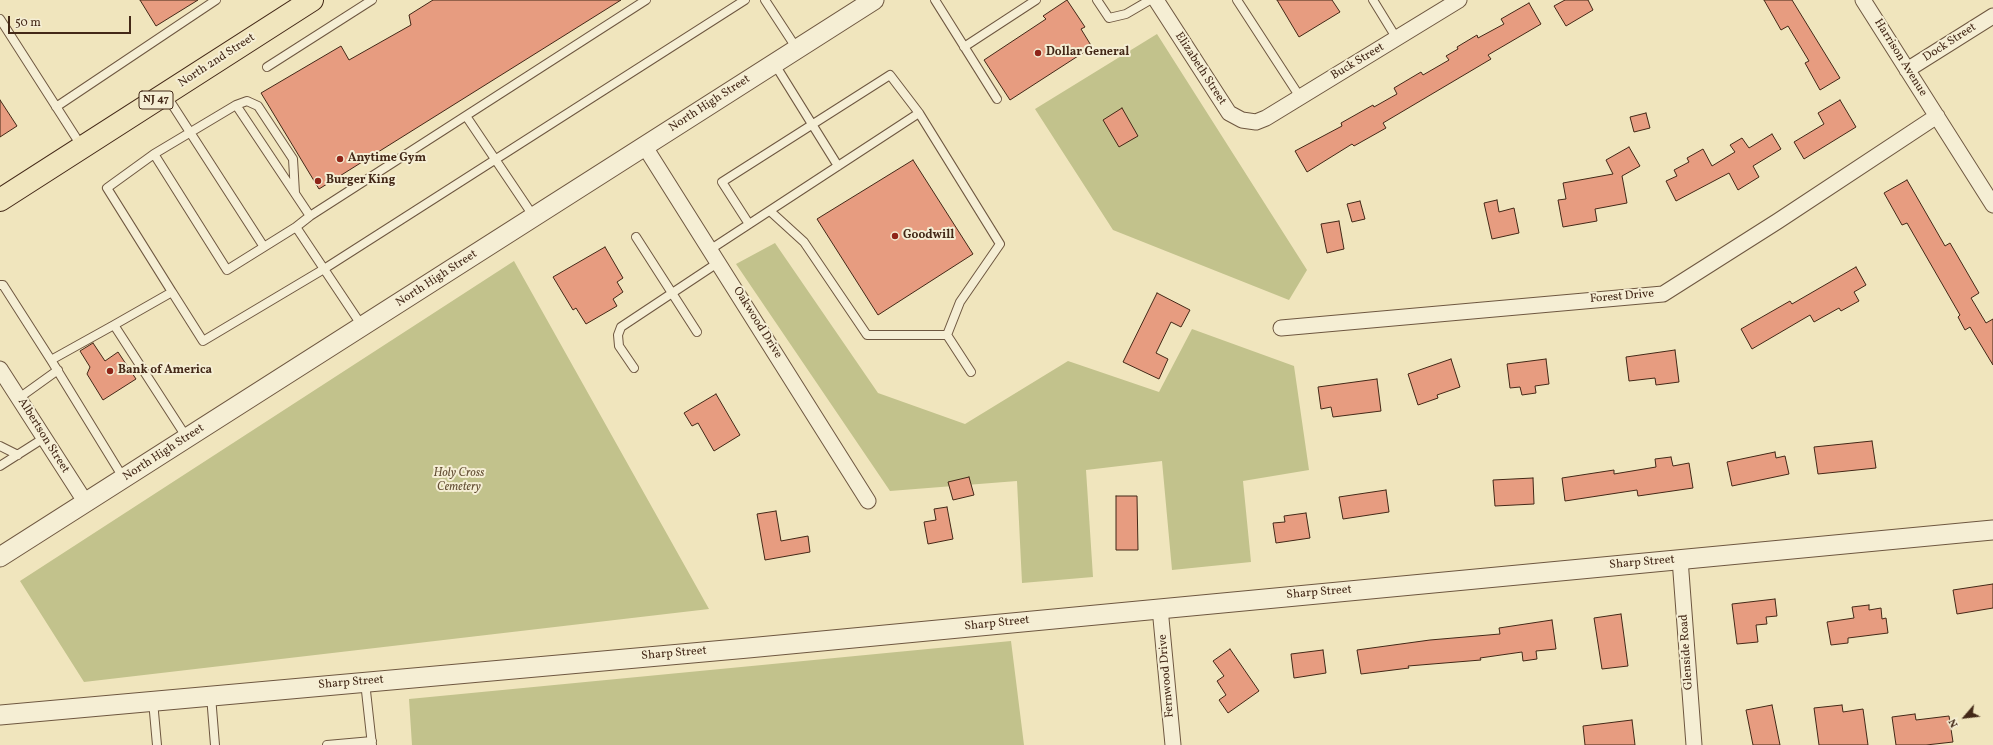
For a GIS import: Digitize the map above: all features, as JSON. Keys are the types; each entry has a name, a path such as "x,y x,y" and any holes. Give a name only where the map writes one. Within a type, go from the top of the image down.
{"main road":[{"name":"North 2nd Street","path":"0,200 312,0"}],"street":[{"name":"North High Street","path":"0,557 874,0"},
{"name":"Elizabeth Street","path":"1156,0 1229,113 1242,120 1256,122"},
{"name":"Harrison Avenue","path":"1863,0 1993,205"},
{"name":"Buck Street","path":"1256,122 1266,118 1397,38 1452,2"},
{"name":"Dock Street","path":"1907,70 1993,16"},
{"name":"Forest Drive","path":"1281,328 1663,294 1760,233 1937,116"},
{"name":"Oakwood Drive","path":"645,146 868,501"},
{"name":"Albertson Street","path":"0,369 86,503"},
{"name":"Sharp Street","path":"0,715 755,647 1993,530"},
{"name":"Glenside Road","path":"1680,559 1694,745"},
{"name":"Fernwood Drive","path":"1160,608 1173,745"}],"lane":[{"path":"56,107 216,0"},
{"path":"267,67 372,0"},
{"path":"154,154 227,270 296,227 310,216 646,0"},
{"path":"295,193 293,159 258,106 247,101 236,105 154,154 107,188 204,341 324,269 745,0"},
{"path":"765,0 797,49"},
{"path":"935,0 997,99"},
{"path":"964,47 1036,0"},
{"path":"1097,0 1109,18 1126,14 1150,0"},
{"path":"1237,0 1300,97"},
{"path":"1373,0 1397,38"},
{"path":"0,19 82,148"},
{"path":"774,63 838,166"},
{"path":"749,224 722,182 890,75 918,113 1000,244 960,302 947,335"},
{"path":"165,94 264,247"},
{"path":"236,105 310,216"},
{"path":"711,250 918,113"},
{"path":"466,116 494,160 534,217"},
{"path":"770,211 804,242 867,334 947,335"},
{"path":"296,227 362,327"},
{"path":"636,237 671,294 697,332"},
{"path":"634,368 619,346 618,335 621,327 719,262"},
{"path":"0,285 3,285 58,370 124,479"},
{"path":"51,360 172,292"},
{"path":"114,325 188,438"},
{"path":"947,335 971,372"},
{"path":"19,398 58,370"},
{"path":"0,466 44,438"},
{"path":"0,446 18,455"},
{"path":"327,745 372,743 365,682"},
{"path":"211,695 215,745"},
{"path":"153,701 157,745"}],"green space":[{"path":"1157,34 1307,270 1289,300 1113,230 1035,109"},
{"path":"775,243 878,393 965,424 1068,361 1159,392 1192,329 1294,366 1309,470 1243,481 1251,562 1172,570 1162,461 1086,470 1093,577 1022,583 1017,481 890,491 736,264"},
{"name":"Holy Cross Cemetery","path":"514,261 709,609 84,682 20,581"},
{"path":"1011,641 1024,745 412,745 409,699"}],"building":[{"path":"140,0 198,0 156,26"},
{"path":"433,0 621,0 319,189 261,93 341,46 349,60 411,25 409,15"},
{"name":"Dollar General","path":"1067,0 1085,27 1081,29 1092,47 1010,100 984,60 1046,19 1043,16"},
{"path":"1277,0 1332,0 1340,12 1299,37"},
{"path":"1565,0 1588,0 1593,10 1566,26 1554,6"},
{"path":"1764,0 1792,0 1840,78 1820,90 1805,63 1809,61 1788,26 1781,30"},
{"path":"1529,3 1541,24 1488,55 1491,59 1383,123 1386,128 1354,146 1352,144 1307,172 1295,151 1342,126 1341,123 1373,105 1374,107 1397,94 1394,88 1421,72 1423,75 1449,60 1446,56 1458,49 1457,47 1477,35 1478,38 1504,24 1501,19"},
{"path":"0,100 17,126 0,137"},
{"path":"1840,100 1856,127 1804,159 1794,142 1824,124 1818,113"},
{"path":"1122,108 1138,136 1119,147 1103,120"},
{"path":"1646,113 1650,128 1634,132 1630,117"},
{"path":"1772,134 1781,149 1753,166 1759,177 1738,190 1729,173 1676,201 1666,181 1677,176 1674,170 1689,162 1687,158 1703,149 1712,166 1735,152 1730,145 1742,138 1749,148"},
{"path":"1629,147 1640,166 1622,176 1627,203 1595,209 1597,221 1563,227 1558,200 1566,199 1563,183 1613,174 1606,160"},
{"name":"Goodwill","path":"913,160 973,254 878,315 817,219"},
{"path":"1907,180 1945,246 1950,243 1979,293 1971,298 1986,323 1993,319 1993,365 1970,327 1965,330 1958,317 1960,315 1907,223 1902,225 1884,193"},
{"path":"1497,200 1499,212 1514,208 1519,233 1492,239 1484,203"},
{"path":"1360,201 1365,219 1352,222 1347,204"},
{"path":"1339,221 1344,249 1327,253 1321,224"},
{"path":"605,247 623,278 617,282 623,292 613,299 617,306 586,324 576,308 573,310 553,277"},
{"path":"1856,267 1866,285 1854,292 1859,301 1841,311 1839,308 1814,322 1810,315 1752,349 1741,329 1790,301 1792,304"},
{"path":"1157,293 1190,310 1181,327 1171,322 1156,353 1168,359 1159,379 1123,362"},
{"name":"Bank of America","path":"93,343 105,361 118,352 136,379 103,400 87,374 90,367 80,351"},
{"path":"1675,350 1679,382 1656,385 1655,378 1629,381 1626,357"},
{"path":"1451,359 1460,387 1437,395 1438,398 1418,405 1408,374"},
{"path":"1546,359 1549,384 1535,386 1536,393 1522,395 1520,387 1510,388 1507,364"},
{"path":"1377,379 1381,411 1333,417 1331,407 1321,409 1318,387"},
{"path":"716,394 740,435 714,451 698,423 692,426 684,413"},
{"path":"1872,441 1876,468 1818,474 1814,447"},
{"path":"1775,452 1776,458 1785,456 1789,474 1732,486 1727,462"},
{"path":"1671,457 1673,466 1689,463 1693,488 1638,496 1637,490 1565,501 1562,478 1614,470 1614,474 1656,467 1655,459"},
{"path":"969,477 974,495 953,500 948,482"},
{"path":"1533,478 1534,504 1495,506 1493,480"},
{"path":"1386,490 1389,512 1343,519 1339,497"},
{"path":"1116,496 1137,496 1138,550 1116,550"},
{"path":"947,507 953,539 928,544 924,522 936,520 934,509"},
{"path":"776,511 781,541 808,536 810,552 765,560 757,514"},
{"path":"1306,513 1310,538 1276,543 1273,523 1285,522 1284,516"},
{"path":"1993,584 1993,608 1957,614 1953,590"},
{"path":"1775,599 1777,616 1766,617 1767,624 1756,625 1758,642 1737,644 1732,604"},
{"path":"1869,605 1869,610 1881,608 1882,619 1886,618 1888,633 1848,638 1848,643 1831,645 1827,622 1854,618 1852,607"},
{"path":"1621,614 1628,666 1602,669 1594,618"},
{"path":"1552,620 1556,649 1536,651 1537,659 1523,661 1522,652 1480,658 1481,660 1408,666 1409,668 1361,674 1357,650 1430,640 1500,634 1499,628"},
{"path":"1230,649 1259,691 1228,713 1219,700 1226,695 1217,681 1224,676 1213,661"},
{"path":"1323,650 1326,673 1294,678 1291,654"},
{"path":"1772,705 1780,745 1753,745 1746,710"},
{"path":"1842,705 1843,712 1863,709 1868,745 1819,745 1814,708"},
{"path":"1915,714 1916,720 1949,716 1953,742 1926,745 1896,745 1892,717"},
{"path":"1632,720 1635,745 1585,745 1583,726"}],"place":[{"name":"Dollar General","path":"1038,53"},
{"name":"Anytime Gym","path":"340,159"},
{"name":"Burger King","path":"318,181"},
{"name":"Goodwill","path":"895,236"},
{"name":"Bank of America","path":"110,371"}]}
